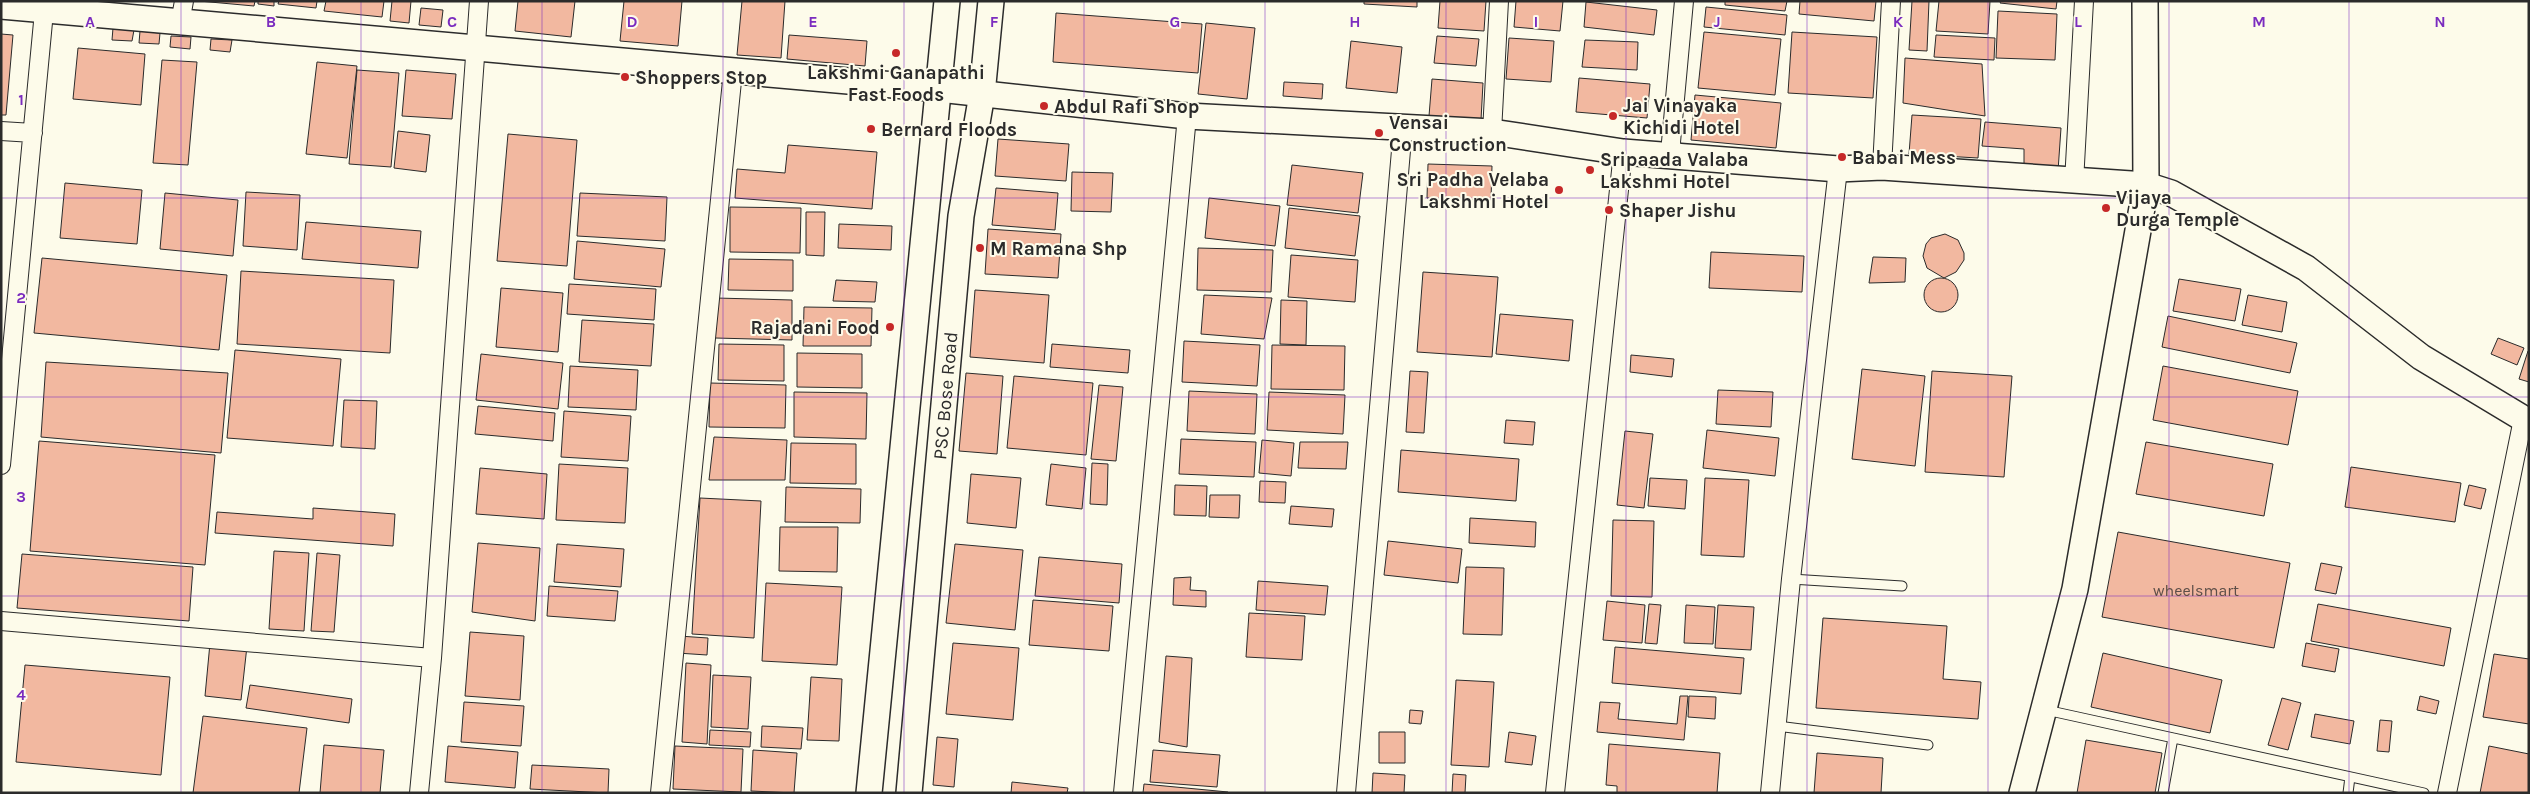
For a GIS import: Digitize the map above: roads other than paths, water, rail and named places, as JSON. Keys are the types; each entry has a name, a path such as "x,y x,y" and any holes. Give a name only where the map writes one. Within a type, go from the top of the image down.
{"street":[{"path":"419,793 432,658 479,1"},
{"name":"PSC Bose Road","path":"869,793 947,1"},
{"name":"PSC Bose Road","path":"910,793 961,216 982,94 991,1"},
{"path":"1492,132 1499,1"},
{"path":"1672,154 1684,1"},
{"path":"1882,166 1891,1"},
{"path":"2074,182 2084,1"},
{"path":"2022,793 2075,588 2146,185 2145,1"},
{"path":"1,6 182,12 475,49 939,89 1187,116 1492,132 1622,152 1672,154 1838,169 1882,166 2074,182 2146,185 2170,193 2306,268 2421,357 2526,420 2447,793"},
{"path":"1,466 44,6"},
{"path":"660,793 733,71"},
{"path":"1123,793 1187,116"},
{"path":"1346,793 1403,127"},
{"path":"1,132 33,133"},
{"path":"1555,793 1622,152"},
{"path":"1770,793 1791,579 1838,169"},
{"path":"1,621 432,658"}],"lane":[{"path":"1791,579 1902,586"},
{"path":"2043,710 2424,793"},
{"path":"1777,726 1928,745"},
{"path":"2163,793 2173,738"},
{"path":"2348,793 2350,777"}],"place":[{"name":"Lakshmi Ganapathi Fast Foods","path":"896,53"},
{"name":"Shoppers Stop","path":"625,77"},
{"name":"Abdul Rafi Shop","path":"1044,106"},
{"name":"Jai Vinayaka Kichidi Hotel","path":"1613,116"},
{"name":"Bernard Floods","path":"871,129"},
{"name":"Vensai Construction","path":"1379,133"},
{"name":"Babai Mess","path":"1842,157"},
{"name":"Sripaada Valaba Lakshmi Hotel","path":"1590,170"},
{"name":"Sri Padha Velaba Lakshmi Hotel","path":"1559,190"},
{"name":"Vijaya Durga Temple","path":"2106,208"},
{"name":"Shaper Jishu","path":"1609,210"},
{"name":"M Ramana Shp","path":"980,248"},
{"name":"Rajadani Food","path":"890,327"}]}
